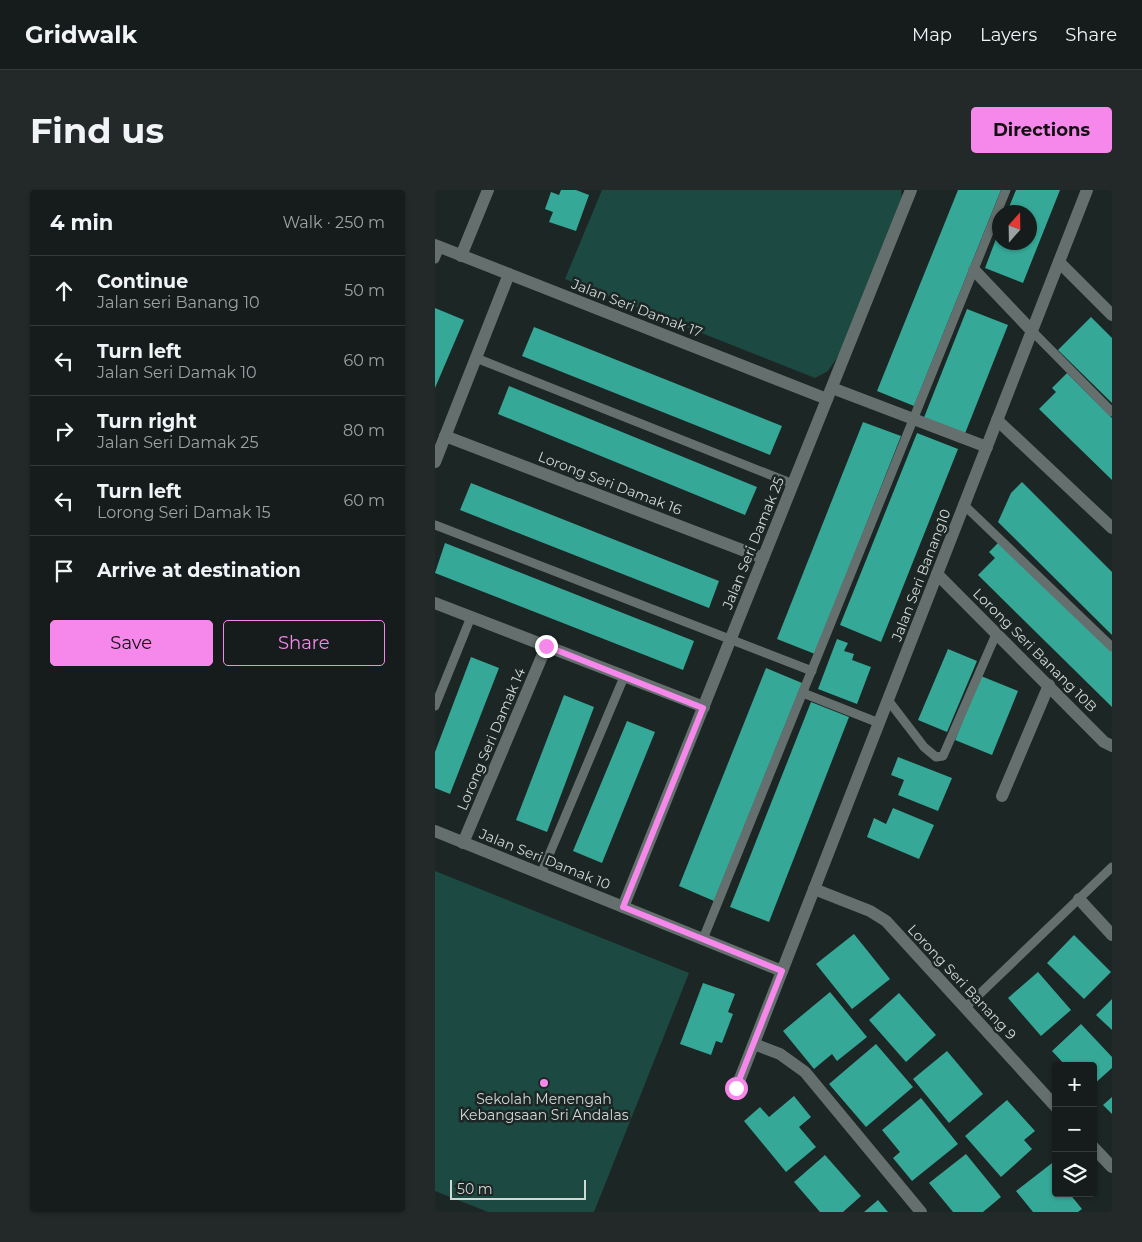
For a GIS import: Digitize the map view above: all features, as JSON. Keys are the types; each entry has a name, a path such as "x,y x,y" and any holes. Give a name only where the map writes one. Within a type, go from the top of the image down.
{"street":[{"path":"461,256 488,190"},
{"name":"Jalan Seri Damak 25","path":"623,907 911,190"},
{"name":"Jalan Seri Banang10","path":"736,1088 1087,190"},
{"name":"Jalan Seri Damak 17","path":"437,250 461,256 830,394 914,419 987,447"},
{"path":"1059,262 1112,314"},
{"path":"974,270 1032,331"},
{"path":"435,462 509,274"},
{"path":"997,420 1112,528"},
{"name":"Lorong Seri Damak 16","path":"445,436 763,558"},
{"name":"Lorong Seri Banang 10B","path":"937,574 997,632 1104,742 1112,746"},
{"path":"435,604 703,708"},
{"name":"Lorong Seri Damak 14","path":"463,842 546,646"},
{"path":"1002,796 1049,685"},
{"name":"Jalan Seri Damak 10","path":"435,831 782,971"},
{"name":"Lorong Seri Banang 9","path":"814,889 879,915 1052,1102"},
{"path":"1079,899 1112,935"},
{"path":"754,1044 780,1054 805,1072 921,1212"},
{"path":"1097,1151 1112,1167"}],"lane":[{"path":"703,939 1006,190"},
{"path":"1032,331 1112,412"},
{"path":"477,358 793,484"},
{"path":"964,505 1112,647"},
{"path":"435,525 812,671"},
{"path":"435,706 471,617"},
{"path":"888,700 924,747 936,757 943,756 997,632"},
{"path":"541,874 624,677"},
{"path":"803,693 879,724"},
{"path":"965,1008 1112,867"}],"green space":[{"path":"602,190 901,190 902,200 840,353 828,371 815,378 565,279"},
{"name":"Sekolah Menengah Kebangsaan Sri Andalas","path":"435,871 689,973 594,1212 488,1212 435,1191"}],"building":[{"path":"561,190 576,190 589,195 576,231 549,222 553,212 545,209 551,192 559,195"},
{"path":"958,190 1001,190 995,205 992,205 992,212 914,406 877,391"},
{"path":"1016,190 1060,190 1037,248 1037,205 1010,205"},
{"path":"992,250 1036,250 1023,283 985,268"},
{"path":"435,308 464,320 435,388"},
{"path":"967,309 1008,325 964,436 923,420"},
{"path":"1091,317 1112,338 1112,403 1058,350"},
{"path":"534,327 782,426 770,455 522,356"},
{"path":"1067,373 1112,418 1112,480 1039,409 1056,392 1052,388"},
{"path":"509,386 757,487 745,515 498,414"},
{"path":"863,422 901,436 815,654 777,639"},
{"path":"917,433 958,449 881,642 840,625"},
{"path":"1022,482 1112,572 1112,635 998,522 1011,493"},
{"path":"471,483 719,581 709,608 460,510"},
{"path":"1001,540 1112,649 1112,707 978,575 995,558 989,552"},
{"path":"445,543 694,641 683,670 435,573"},
{"path":"837,639 848,643 844,651 854,654 852,660 871,667 857,704 818,689"},
{"path":"948,649 977,661 947,732 918,720"},
{"path":"471,657 499,668 450,794 435,788 435,752"},
{"path":"766,668 802,683 714,901 679,886"},
{"path":"981,676 1018,691 992,755 955,740"},
{"path":"564,695 594,707 547,832 516,820"},
{"path":"811,702 849,717 769,922 730,907"},
{"path":"627,721 655,732 602,863 573,851"},
{"path":"898,757 952,778 938,811 898,795 904,780 891,775"},
{"path":"893,808 934,825 919,859 867,837 874,818 886,824"},
{"path":"854,934 890,979 852,1009 816,964"},
{"path":"1074,935 1111,972 1084,999 1047,963"},
{"path":"1038,972 1071,1010 1041,1036 1008,998"},
{"path":"703,983 735,994 728,1012 733,1014 722,1043 716,1041 711,1055 680,1044"},
{"path":"830,992 867,1037 837,1061 832,1054 814,1069 783,1031"},
{"path":"899,993 936,1035 906,1062 869,1020"},
{"path":"1112,999 1112,1030 1096,1015"},
{"path":"1081,1024 1112,1057 1112,1068 1097,1081 1097,1062 1062,1062 1052,1051"},
{"path":"876,1044 913,1087 866,1127 829,1084"},
{"path":"947,1051 983,1094 949,1123 913,1079"},
{"path":"794,1096 811,1117 799,1127 816,1147 786,1172 744,1121 760,1107 769,1117"},
{"path":"1112,1097 1112,1114 1103,1105"},
{"path":"921,1098 958,1144 912,1181 893,1158 900,1152 882,1130"},
{"path":"1007,1100 1035,1131 1024,1140 1032,1149 1001,1177 965,1136"},
{"path":"966,1154 1001,1197 983,1212 953,1212 929,1183"},
{"path":"825,1155 861,1196 843,1212 820,1212 794,1182"},
{"path":"1052,1163 1052,1197 1072,1197 1082,1209 1078,1212 1033,1212 1016,1191"},
{"path":"878,1200 888,1212 864,1212"}],"place":[{"name":"Sekolah Menengah Kebangsaan Sri Andalas","path":"544,1083"}],"route":[{"path":"546,646 703,708 623,907 782,971 736,1088"}]}
